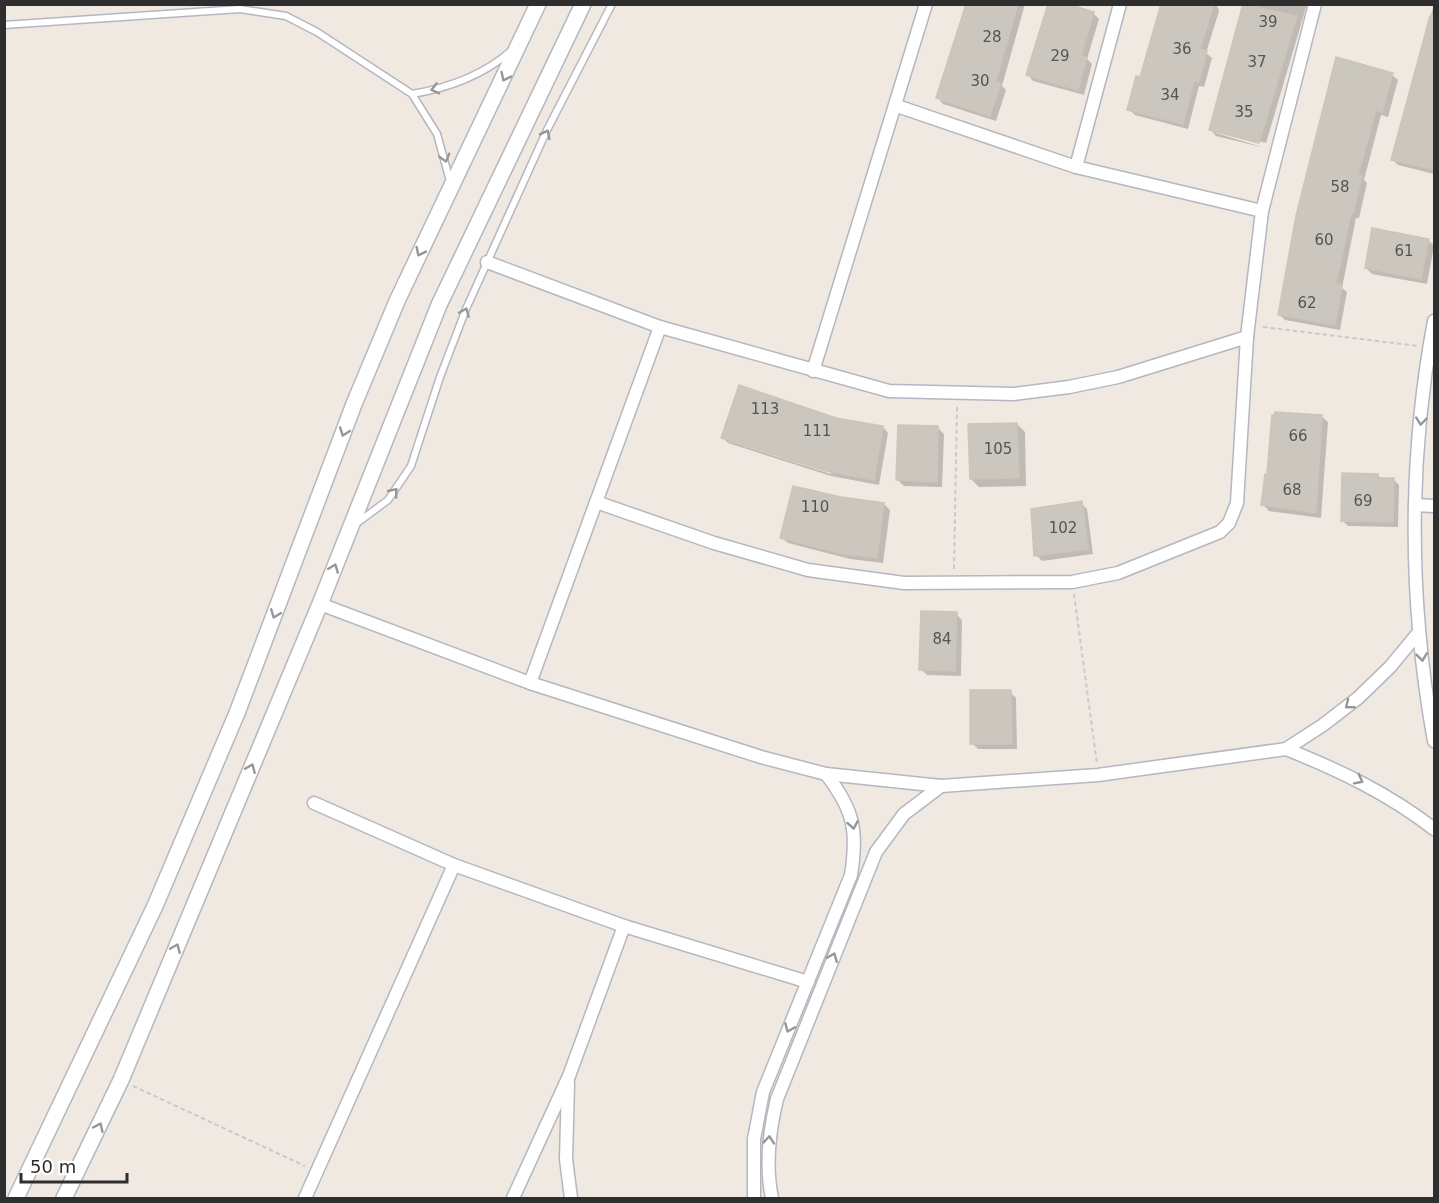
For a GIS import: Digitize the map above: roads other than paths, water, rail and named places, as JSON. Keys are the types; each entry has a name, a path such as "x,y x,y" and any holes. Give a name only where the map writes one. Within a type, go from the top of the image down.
{"street":[{"path":"16,1198 155,906 237,713 358,394 397,301 538,4"},
{"path":"64,1198 121,1080 320,604 439,305 583,4"},
{"path":"813,371 897,106 926,4"},
{"path":"1076,167 1119,4"},
{"path":"596,502 714,543 808,570 904,583 1072,582 1118,573 1210,538 1229,523 1237,503 1248,331 1262,211 1316,4"},
{"path":"897,106 1076,167 1262,211"},
{"path":"487,262 660,327 889,391 957,395 1014,394 1069,387 1118,377 1248,331"},
{"path":"1434,321 1429,348 1415,506 1415,573 1419,632 1434,741"},
{"path":"530,683 660,327"},
{"path":"1415,506 1434,506"},
{"path":"320,604 530,683 761,757 826,774 941,786 1098,775 1286,749 1323,725 1358,698 1390,667 1419,632"},
{"path":"1286,749 1331,767 1375,789 1434,829"},
{"path":"754,1198 754,1139 763,1092 851,875 855,848 854,821 842,796 826,774"},
{"path":"772,1198 768,1159 770,1128 777,1099 864,880 889,832 913,806 941,786"},
{"path":"314,803 454,865 624,926 808,982"},
{"path":"305,1198 454,865"},
{"path":"851,875 864,880"},
{"path":"513,1198 569,1076 624,926"},
{"path":"569,1076 566,1159 571,1198"}],"lane":[{"path":"349,529 388,500 411,466 453,340 548,130 612,4"},
{"path":"4,25 240,9 271,12 300,22 412,94 437,134 451,188"},
{"path":"412,94 444,87 477,74 522,41"}]}
